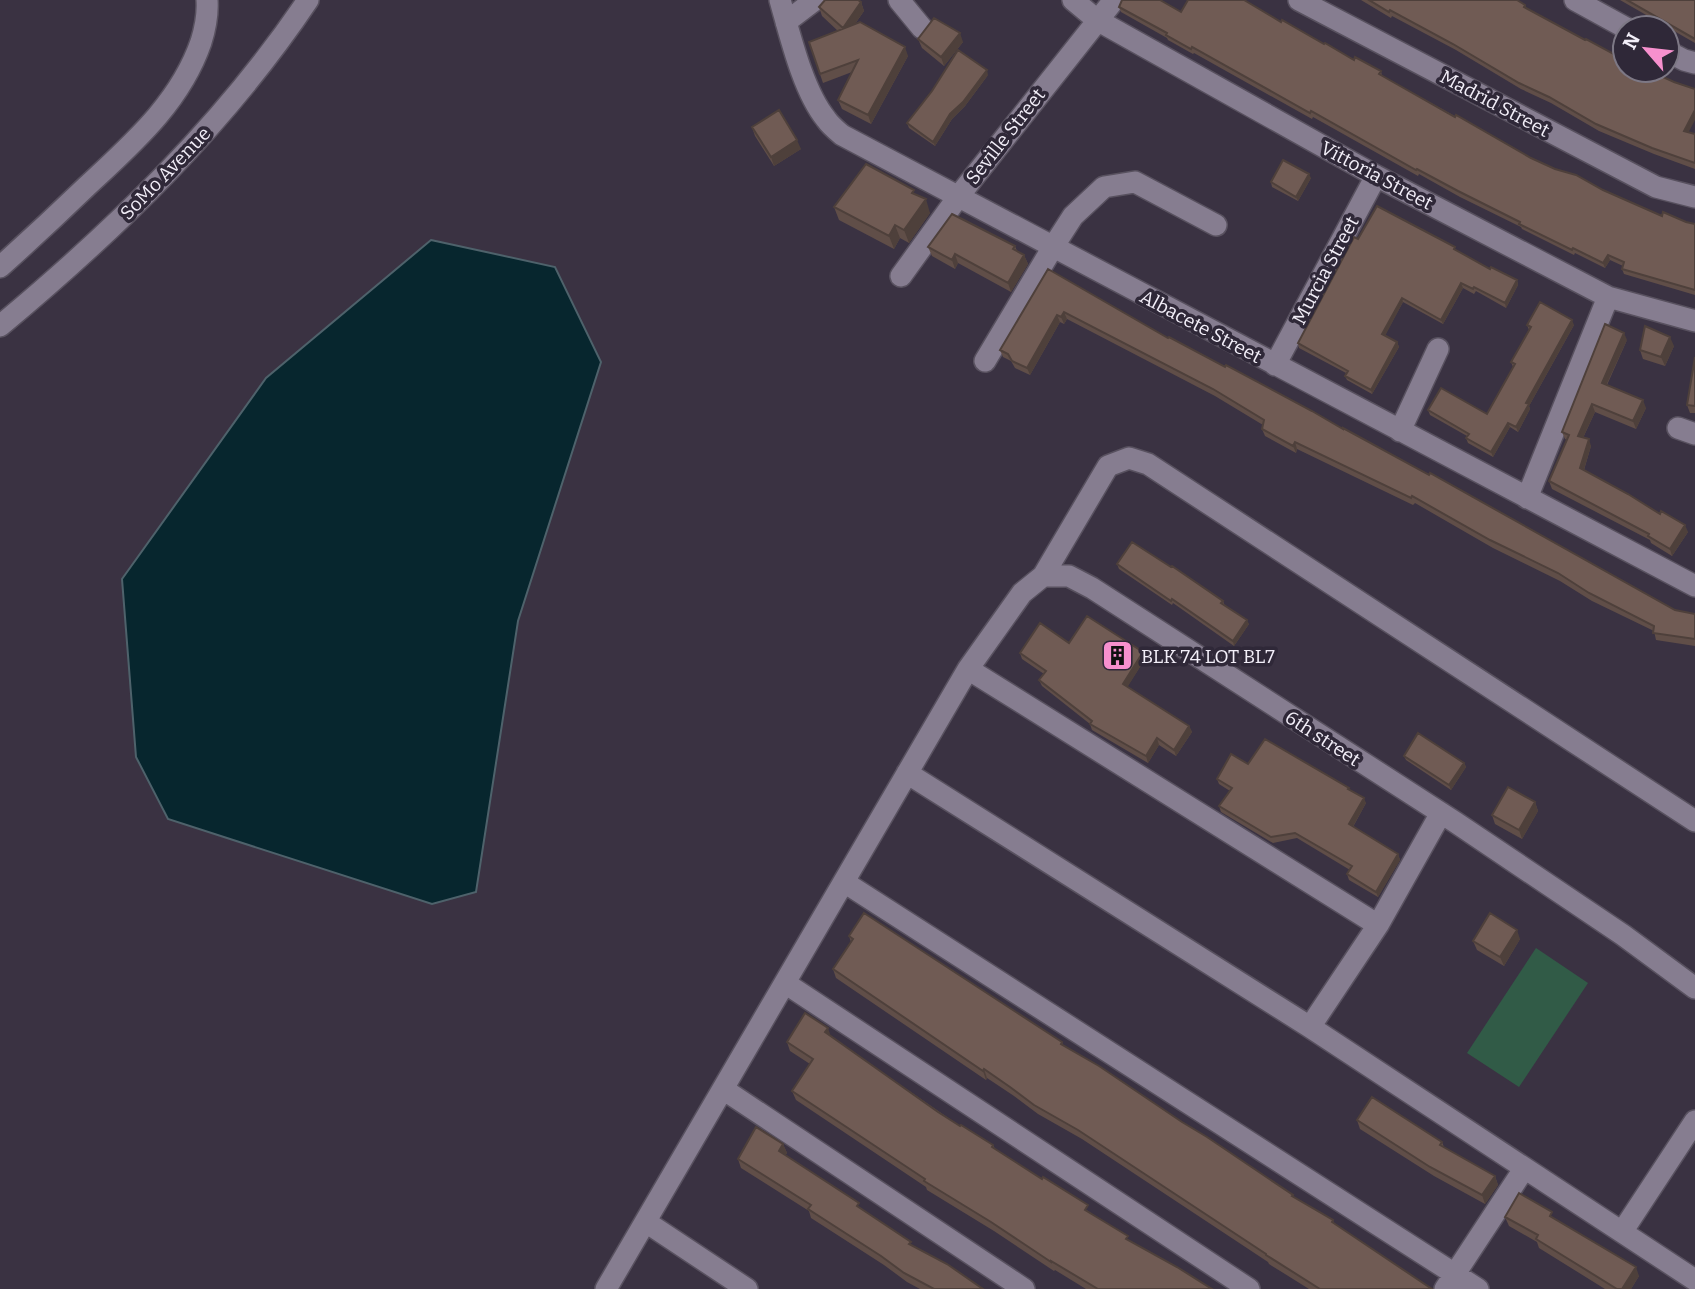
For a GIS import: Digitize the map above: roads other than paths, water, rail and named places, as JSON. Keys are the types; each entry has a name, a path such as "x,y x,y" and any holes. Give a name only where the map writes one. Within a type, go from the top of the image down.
{"street":[{"path":"0,267 151,124 181,86 197,51 206,20 207,0"},
{"name":"SoMo Avenue","path":"0,326 79,258 185,154 254,75 308,0"},
{"name":"Albacete Street","path":"780,0 814,102 826,120 842,135 1695,586"},
{"path":"786,22 815,0"},
{"path":"899,0 922,28"},
{"name":"Vittoria Street","path":"1073,0 1097,20 1376,176 1608,298 1695,321"},
{"name":"Seville Street","path":"901,276 958,197 1114,0"},
{"name":"Madrid Street","path":"1299,0 1656,187 1695,197"},
{"path":"1575,0 1611,20"},
{"name":"Murcia Street","path":"1275,365 1376,176"},
{"path":"985,362 1073,216 1104,187 1135,182 1216,225"},
{"path":"1527,498 1608,298"},
{"path":"1400,431 1438,349"},
{"path":"606,1289 968,669 1022,593 1043,576 1108,466 1129,458 1148,464 1695,821"},
{"name":"6th street","path":"1043,576 1069,576 1092,589 1441,813 1623,935 1695,988"},
{"path":"968,669 1378,925"},
{"path":"907,773 1310,1027 1695,1280"},
{"path":"1310,1027 1378,925 1441,813"},
{"path":"844,881 1450,1282 1478,1289"},
{"path":"785,983 1249,1289"},
{"path":"723,1089 1024,1289"},
{"path":"1622,1232 1692,1131"},
{"path":"1450,1282 1524,1169"},
{"path":"646,1222 747,1289"}],"water":[{"path":"431,240 555,267 601,362 518,621 476,892 432,904 168,819 136,757 122,579 266,378"}],"place":[{"name":"BLK 74 LOT BL7","path":"1118,656"}]}
